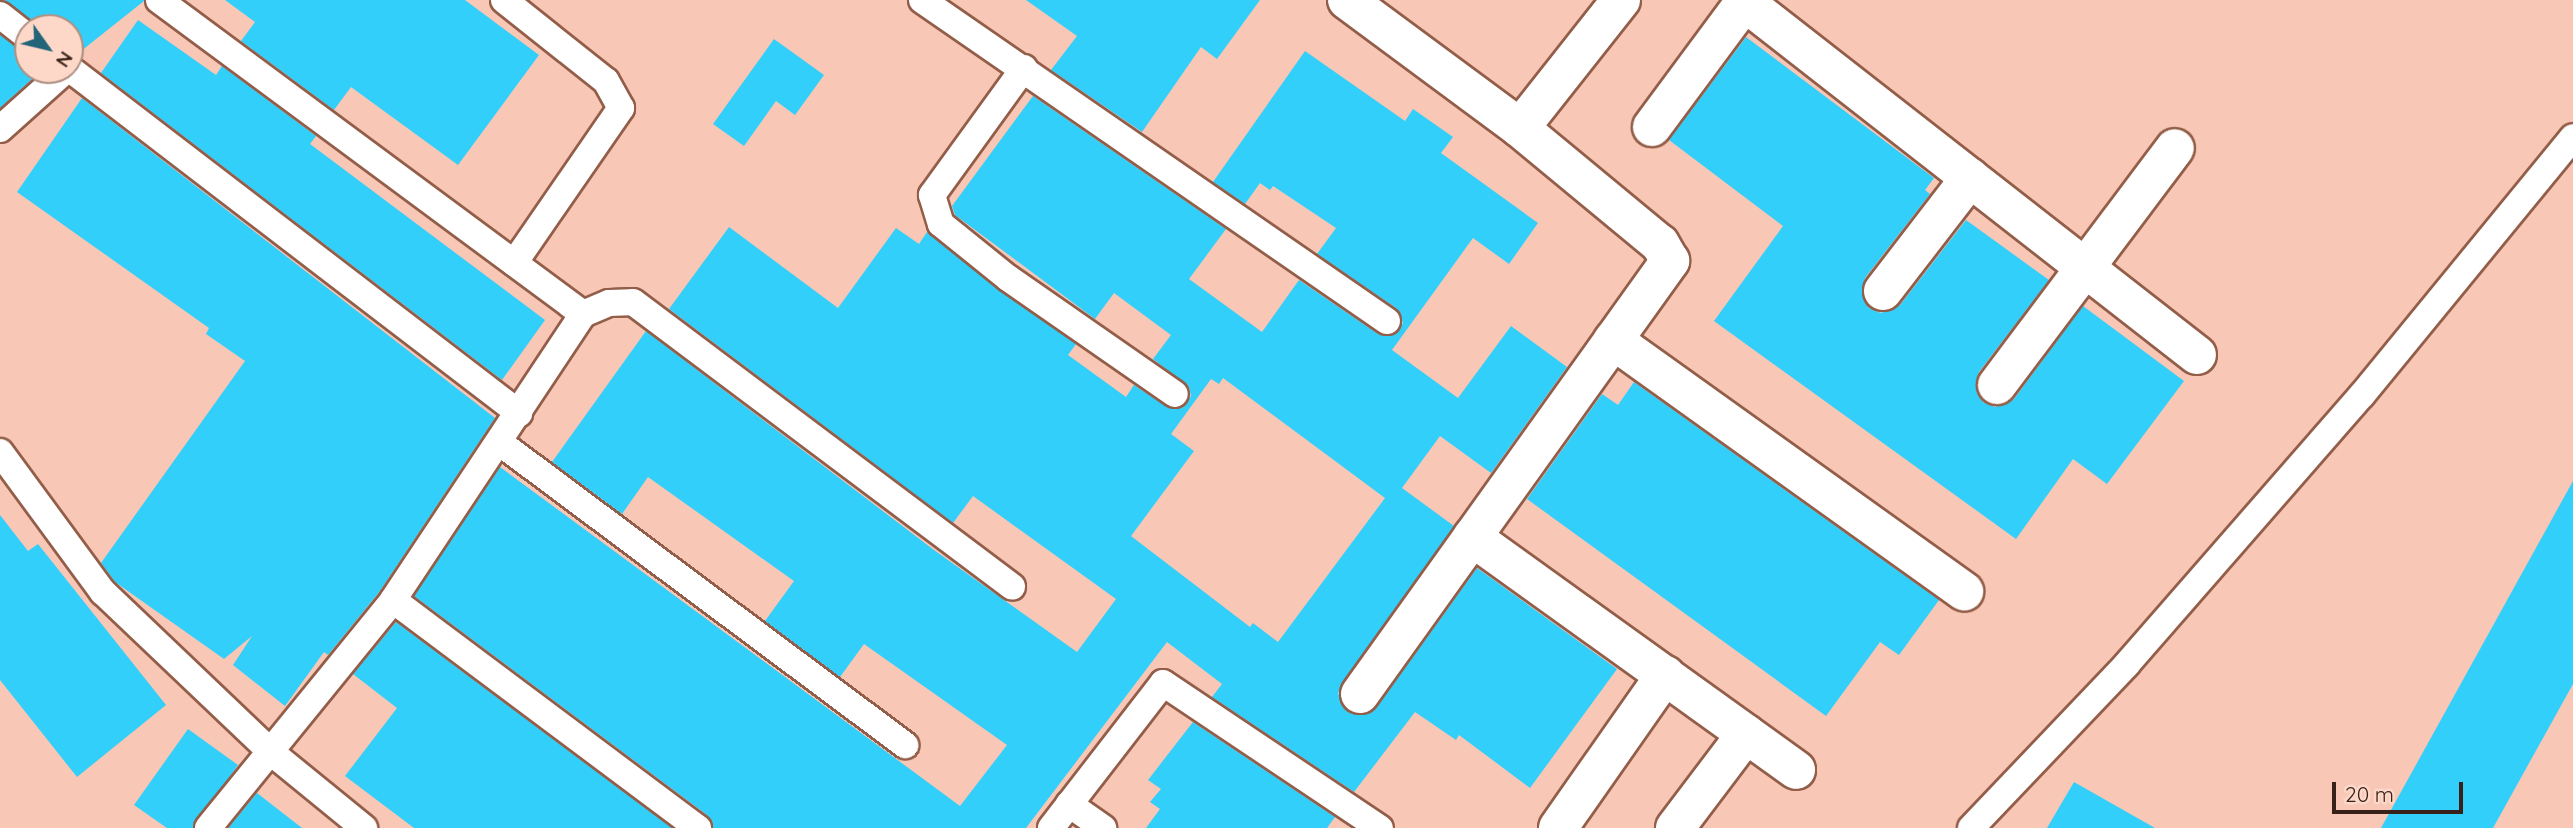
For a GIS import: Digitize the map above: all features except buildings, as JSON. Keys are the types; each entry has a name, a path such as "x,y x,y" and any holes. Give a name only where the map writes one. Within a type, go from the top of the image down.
{"street":[{"path":"1347,0 1520,128 1660,244 1670,261 1360,694"},
{"path":"1520,128 1621,0"},
{"path":"1652,127 1744,1 2197,355"},
{"path":"1997,385 2175,148"},
{"path":"1883,291 1970,178"},
{"path":"1613,340 1964,591"},
{"path":"1472,537 1797,771"},
{"path":"1558,828 1665,675"},
{"path":"1675,828 1746,734"}],"lane":[{"path":"159,0 583,314"},
{"path":"503,0 606,81 621,108 514,263"},
{"path":"922,0 1387,321"},
{"path":"0,15 14,26"},
{"path":"1024,68 932,195 941,224 1008,278 1175,394"},
{"path":"84,81 519,413"},
{"path":"0,129 51,84"},
{"path":"1971,828 2127,664 2362,395 2573,137"},
{"path":"208,828 272,753 393,600 583,314 609,303 633,302 1012,587"},
{"path":"499,442 905,745"},
{"path":"0,452 103,592 272,753 364,828"},
{"path":"393,600 698,828"},
{"path":"1051,828 1163,683 1380,828"},
{"path":"1069,804 1103,828"}]}
